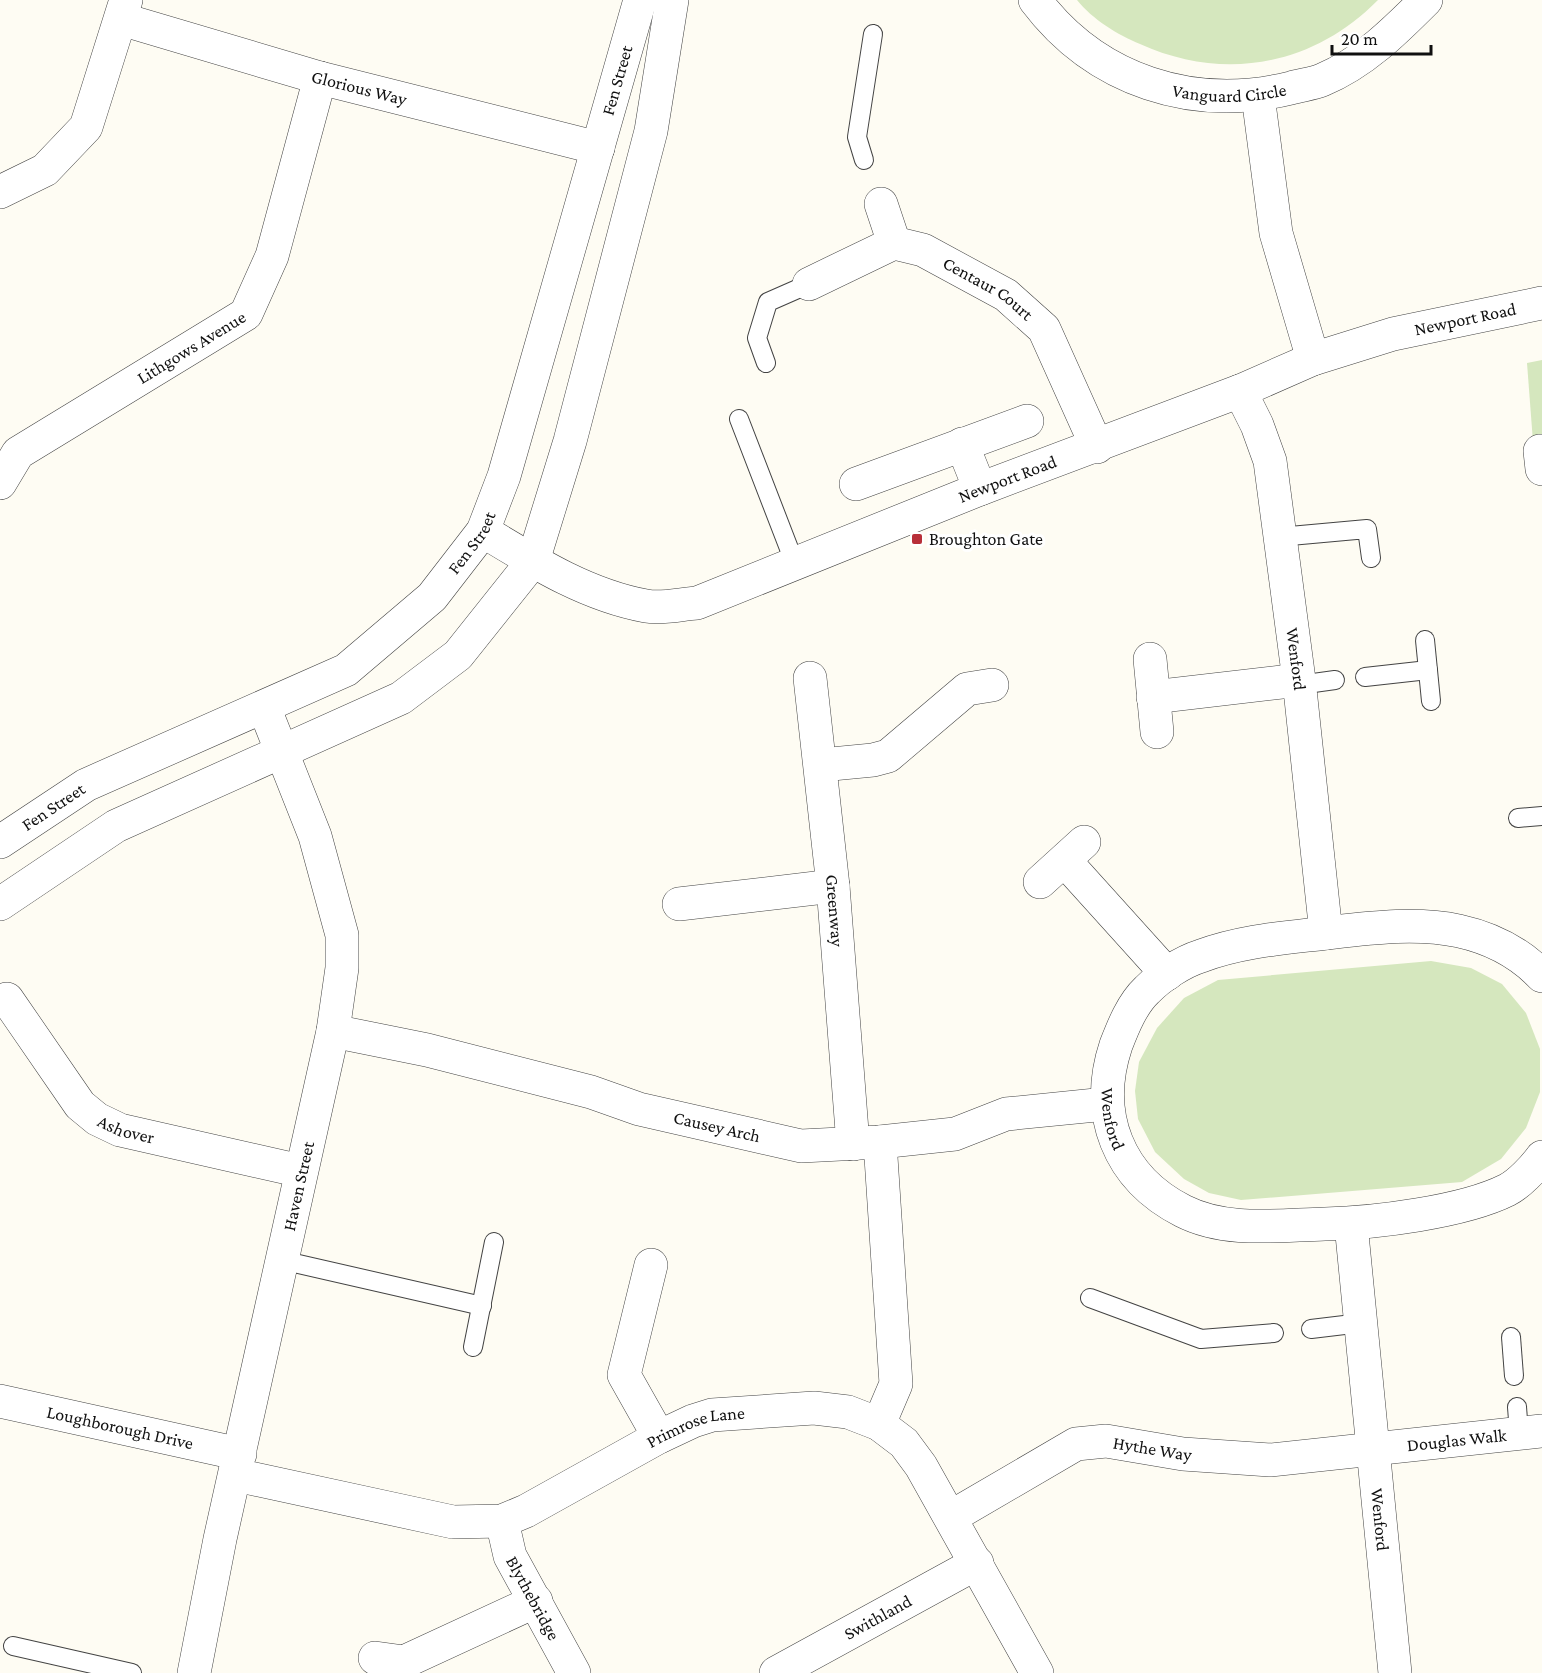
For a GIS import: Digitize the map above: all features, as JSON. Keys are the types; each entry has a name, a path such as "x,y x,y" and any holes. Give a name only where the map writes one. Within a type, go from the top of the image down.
{"street":[{"name":"Fen Street","path":"0,842 86,785 346,670 432,597 483,531 504,476 640,0"},
{"path":"0,904 116,826 401,698 458,655 534,561 570,441 651,131 672,0"},
{"name":"Vanguard Circle","path":"1035,0 1049,18 1083,49 1123,74 1166,90 1211,97 1258,96 1322,80 1379,47 1426,0"},
{"name":"Glorious Way","path":"124,10 320,78 598,148"},
{"path":"0,192 45,170 86,127 124,10"},
{"name":"Lithgows Avenue","path":"0,483 18,453 246,314 272,256 320,78"},
{"path":"1258,96 1276,233 1313,359"},
{"path":"809,284 894,243 878,196"},
{"name":"Centaur Court","path":"894,243 924,250 1006,295 1044,329 1097,447"},
{"name":"Newport Road","path":"483,531 594,592 648,606 697,603 980,489 1097,447 1240,391 1313,359 1393,334 1542,303"},
{"name":"Wenford","path":"1240,391 1257,424 1270,461 1299,683 1326,933"},
{"path":"856,484 1027,421"},
{"path":"963,444 980,489"},
{"path":"1150,659 1157,732"},
{"name":"Greenway","path":"810,678 833,886 896,1384 879,1424"},
{"path":"1153,697 1299,683"},
{"path":"821,765 873,760 888,756 967,689 992,685"},
{"name":"Haven Street","path":"194,1673 281,1260 333,1031 342,968 342,935 315,836 264,706"},
{"path":"1040,882 1074,852 1167,974"},
{"path":"679,904 833,886"},
{"name":"Wenford","path":"1542,976 1526,959 1491,940 1458,931 1384,927 1263,940 1199,956 1167,974 1145,991 1123,1026 1110,1065 1106,1104 1111,1129 1125,1160 1150,1189 1184,1211 1217,1223 1254,1226 1351,1224 1463,1206 1509,1189 1542,1157"},
{"name":"Ashover","path":"7,999 80,1105 98,1119 120,1130 302,1171"},
{"name":"Causey Arch","path":"333,1031 427,1050 591,1092 639,1109 738,1134 801,1146 867,1143 955,1134 1006,1114 1106,1104"},
{"name":"Wenford","path":"1351,1224 1395,1673"},
{"path":"651,1265 624,1375 659,1437"},
{"name":"Loughborough Drive","path":"0,1401 238,1465"},
{"name":"Primrose Lane","path":"238,1465 453,1522 502,1521 526,1511 659,1437 712,1415 814,1408 849,1412 879,1424 904,1443 921,1466 1037,1673"},
{"name":"Douglas Walk","path":"1373,1448 1526,1423"},
{"name":"Hythe Way","path":"951,1517 1076,1444 1106,1441 1183,1454 1270,1460 1373,1448"},
{"name":"Blythebridge","path":"502,1521 510,1556 574,1673"},
{"name":"Swithland","path":"777,1673 977,1563"},
{"path":"375,1655 404,1662 536,1601"}],"lane":[{"path":"864,160 857,137 873,34"},
{"path":"766,363 757,338 768,302 809,284"},
{"path":"739,419 795,564"},
{"path":"1280,537 1367,529 1371,558"},
{"path":"1425,640 1431,701"},
{"path":"1365,677 1428,670"},
{"path":"1299,683 1335,680"},
{"path":"1518,818 1542,816"},
{"path":"473,1347 494,1242"},
{"path":"281,1260 482,1306"},
{"path":"1090,1298 1201,1339 1274,1333"},
{"path":"1311,1329 1361,1323"},
{"path":"1511,1337 1514,1376"},
{"path":"13,1646 132,1673"}],"green space":[{"path":"1077,0 1378,0 1353,22 1325,40 1296,53 1266,61 1235,64 1203,62 1172,56 1140,44 1106,26"},
{"path":"1542,360 1542,450 1533,442 1527,363"},
{"path":"1431,961 1471,968 1502,984 1526,1013 1540,1049 1540,1092 1526,1128 1501,1159 1462,1182 1241,1200 1209,1193 1184,1179 1155,1152 1138,1119 1135,1091 1139,1062 1157,1028 1184,998 1218,980"}],"place":[{"name":"Broughton Gate","path":"917,539"}]}
